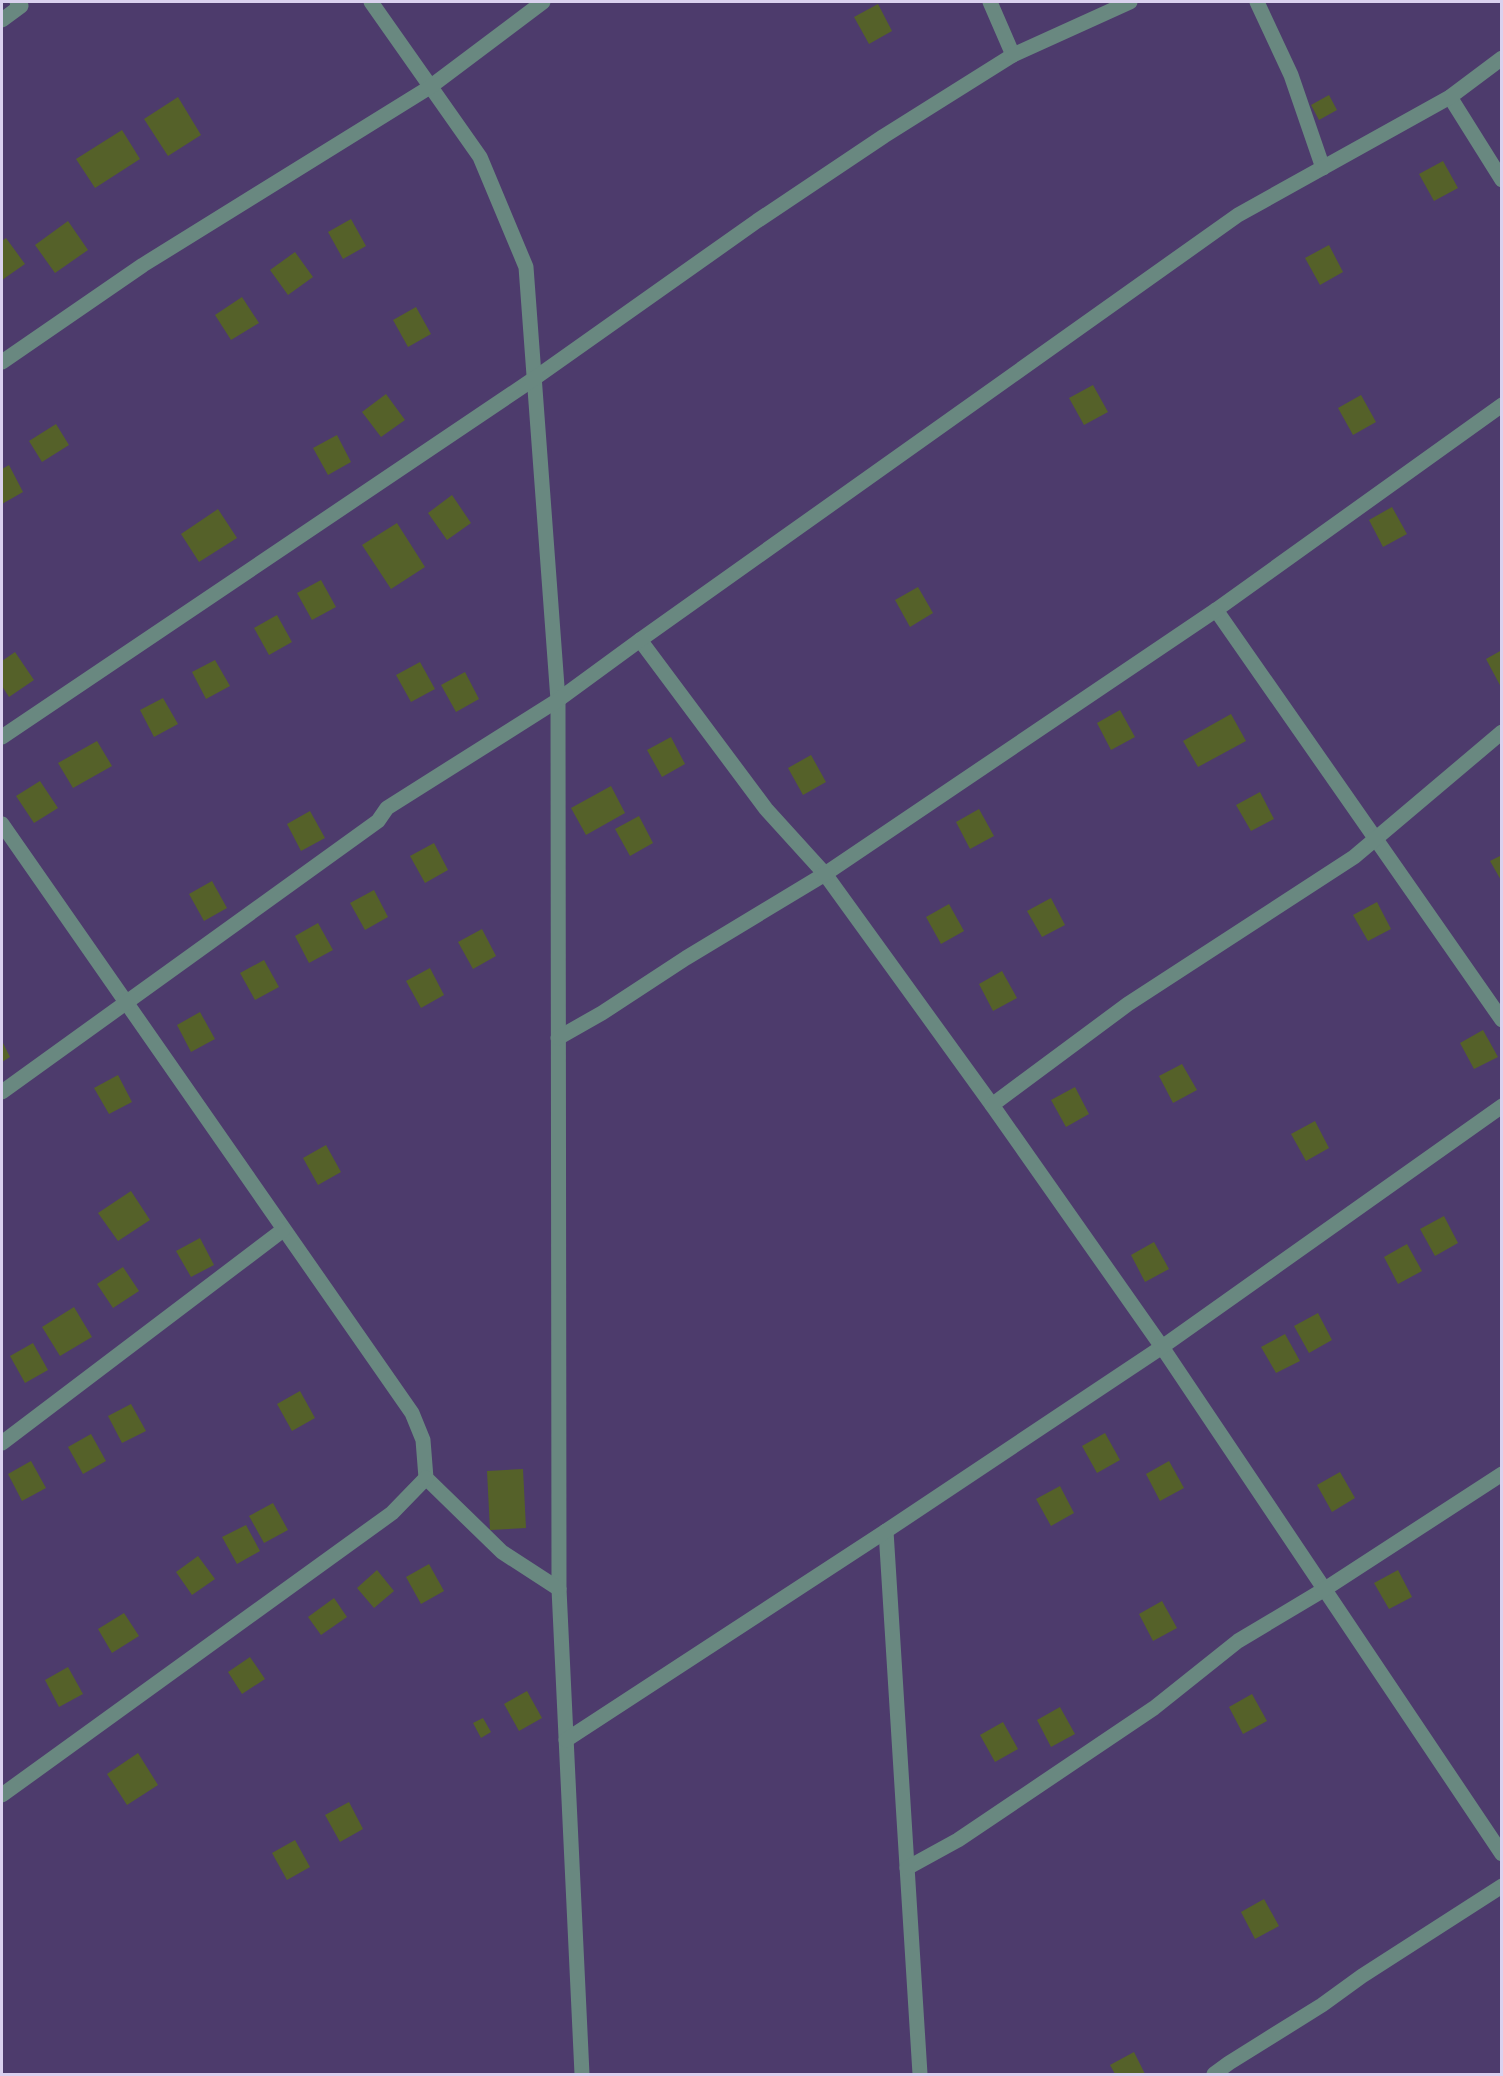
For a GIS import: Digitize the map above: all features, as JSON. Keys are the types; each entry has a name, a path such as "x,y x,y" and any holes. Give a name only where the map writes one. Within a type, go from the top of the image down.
{"street":[{"path":"2,20 21,6 16,2"},
{"path":"371,2 480,157 526,267 558,700 559,1589 582,2074"},
{"path":"2,362 143,265 430,87 543,2"},
{"path":"990,2 1013,55"},
{"path":"2,737 535,378 757,221 884,136 1013,55 1130,2"},
{"path":"1257,2 1291,75 1323,168"},
{"path":"2,1092 378,821 387,808 558,700 1238,214 1450,97 1502,58"},
{"path":"1450,97 1502,180"},
{"path":"558,1038 825,874 1216,610 1502,405"},
{"path":"1216,610 1502,1020"},
{"path":"640,640 766,809 825,874 992,1105 1162,1347 1502,1854"},
{"path":"992,1105 1128,1004 1354,857 1502,732"},
{"path":"2,824 412,1413 423,1440 426,1478 502,1552 559,1589"},
{"path":"566,1740 1162,1347 1502,1106"},
{"path":"2,1443 284,1230"},
{"path":"907,1868 968,1834 1154,1708 1238,1641 1325,1589 1502,1474"},
{"path":"2,1795 392,1512 426,1478"},
{"path":"886,1531 920,2074"},
{"path":"1214,2074 1502,1887"}],"building":[{"path":"878,4 892,31 869,44 854,17"},
{"path":"1329,95 1337,110 1319,120 1311,105"},
{"path":"178,97 201,135 168,156 144,119"},
{"path":"122,130 140,159 95,188 76,159"},
{"path":"1443,161 1458,188 1434,201 1419,174"},
{"path":"351,219 366,246 343,259 328,232"},
{"path":"68,221 88,250 55,273 35,245"},
{"path":"6,238 25,264 2,280 2,241"},
{"path":"1329,245 1343,272 1320,285 1305,258"},
{"path":"295,252 313,277 288,295 270,270"},
{"path":"242,297 259,323 231,340 215,315"},
{"path":"416,307 431,334 408,347 393,320"},
{"path":"1093,385 1108,412 1084,425 1069,398"},
{"path":"386,394 405,420 381,437 362,412"},
{"path":"1361,395 1376,422 1353,435 1338,408"},
{"path":"56,424 69,445 42,462 29,441"},
{"path":"337,435 351,462 328,475 313,448"},
{"path":"9,465 23,492 2,504 2,469"},
{"path":"452,495 471,523 447,540 428,513"},
{"path":"1392,507 1407,534 1383,547 1369,520"},
{"path":"218,509 237,538 199,562 181,534"},
{"path":"397,523 425,567 391,589 362,545"},
{"path":"321,580 336,607 312,620 297,593"},
{"path":"918,587 933,613 910,627 895,600"},
{"path":"277,615 292,642 269,655 254,628"},
{"path":"1502,650 1502,689 1486,659"},
{"path":"15,652 34,680 9,697 2,686 2,661"},
{"path":"215,660 230,686 206,699 192,672"},
{"path":"420,662 435,689 411,702 396,675"},
{"path":"465,672 479,699 456,712 441,685"},
{"path":"163,698 178,724 154,737 140,710"},
{"path":"1120,710 1135,737 1111,750 1097,723"},
{"path":"1231,714 1246,741 1198,767 1183,741"},
{"path":"671,737 685,764 662,777 647,750"},
{"path":"97,741 112,766 73,788 58,763"},
{"path":"811,755 826,782 803,795 788,768"},
{"path":"40,781 58,808 34,823 16,796"},
{"path":"611,786 625,813 586,835 571,808"},
{"path":"1260,792 1274,819 1251,831 1236,805"},
{"path":"979,809 994,836 970,849 956,822"},
{"path":"310,811 325,838 301,851 287,824"},
{"path":"639,816 653,843 630,856 615,829"},
{"path":"434,843 448,870 425,883 410,856"},
{"path":"1502,855 1502,882 1490,861"},
{"path":"212,881 227,908 204,921 189,894"},
{"path":"374,890 388,917 365,930 350,903"},
{"path":"1051,898 1065,925 1042,937 1027,911"},
{"path":"1377,902 1391,929 1368,941 1353,915"},
{"path":"949,904 964,931 941,944 926,917"},
{"path":"318,923 333,950 309,963 295,936"},
{"path":"482,929 496,956 473,969 458,942"},
{"path":"264,960 279,987 255,1000 240,973"},
{"path":"430,968 444,995 421,1008 406,981"},
{"path":"1002,971 1017,998 993,1011 979,984"},
{"path":"200,1012 215,1039 191,1052 177,1025"},
{"path":"1483,1030 1498,1057 1474,1069 1460,1043"},
{"path":"2,1041 10,1057 2,1062"},
{"path":"1182,1064 1197,1090 1173,1103 1159,1076"},
{"path":"118,1075 132,1102 109,1114 94,1088"},
{"path":"1075,1087 1089,1114 1066,1127 1051,1100"},
{"path":"1315,1121 1329,1148 1306,1161 1291,1134"},
{"path":"326,1145 341,1172 318,1185 303,1158"},
{"path":"131,1191 150,1220 118,1241 98,1213"},
{"path":"1444,1216 1458,1243 1435,1256 1420,1229"},
{"path":"200,1238 214,1265 191,1277 176,1251"},
{"path":"1154,1242 1169,1269 1145,1282 1131,1255"},
{"path":"1407,1244 1422,1271 1398,1284 1384,1257"},
{"path":"123,1267 139,1291 113,1308 97,1284"},
{"path":"74,1307 92,1337 60,1356 42,1327"},
{"path":"1318,1313 1332,1340 1309,1353 1294,1326"},
{"path":"1285,1334 1300,1361 1276,1373 1261,1347"},
{"path":"33,1343 48,1370 25,1383 10,1356"},
{"path":"300,1391 315,1418 292,1431 277,1404"},
{"path":"131,1404 146,1431 122,1443 108,1416"},
{"path":"1105,1433 1120,1460 1097,1473 1082,1446"},
{"path":"91,1434 106,1461 83,1474 68,1447"},
{"path":"31,1461 46,1488 22,1501 8,1474"},
{"path":"1169,1461 1184,1488 1160,1501 1146,1474"},
{"path":"523,1469 526,1528 490,1530 487,1471"},
{"path":"1340,1472 1355,1498 1332,1512 1317,1485"},
{"path":"1060,1486 1074,1513 1051,1526 1036,1499"},
{"path":"273,1503 288,1530 264,1543 249,1516"},
{"path":"246,1525 260,1551 237,1564 222,1537"},
{"path":"198,1556 215,1579 192,1595 176,1572"},
{"path":"429,1564 444,1591 421,1604 406,1577"},
{"path":"377,1570 394,1591 374,1608 357,1588"},
{"path":"1398,1570 1412,1597 1389,1609 1374,1583"},
{"path":"334,1598 347,1617 321,1635 308,1617"},
{"path":"1162,1601 1177,1628 1153,1641 1139,1614"},
{"path":"124,1613 139,1636 112,1653 98,1629"},
{"path":"250,1657 265,1679 242,1694 228,1672"},
{"path":"68,1667 83,1694 59,1707 45,1680"},
{"path":"527,1691 542,1718 519,1731 504,1704"},
{"path":"1252,1694 1267,1721 1243,1734 1229,1707"},
{"path":"1060,1707 1075,1734 1051,1747 1037,1720"},
{"path":"483,1718 491,1732 481,1738 473,1723"},
{"path":"1003,1722 1018,1749 995,1762 980,1735"},
{"path":"138,1753 158,1785 127,1805 107,1774"},
{"path":"349,1802 363,1829 340,1842 325,1815"},
{"path":"295,1840 310,1867 287,1880 272,1853"},
{"path":"1264,1899 1279,1926 1255,1939 1241,1912"},
{"path":"1134,2052 1145,2074 1115,2074 1110,2065"}]}
